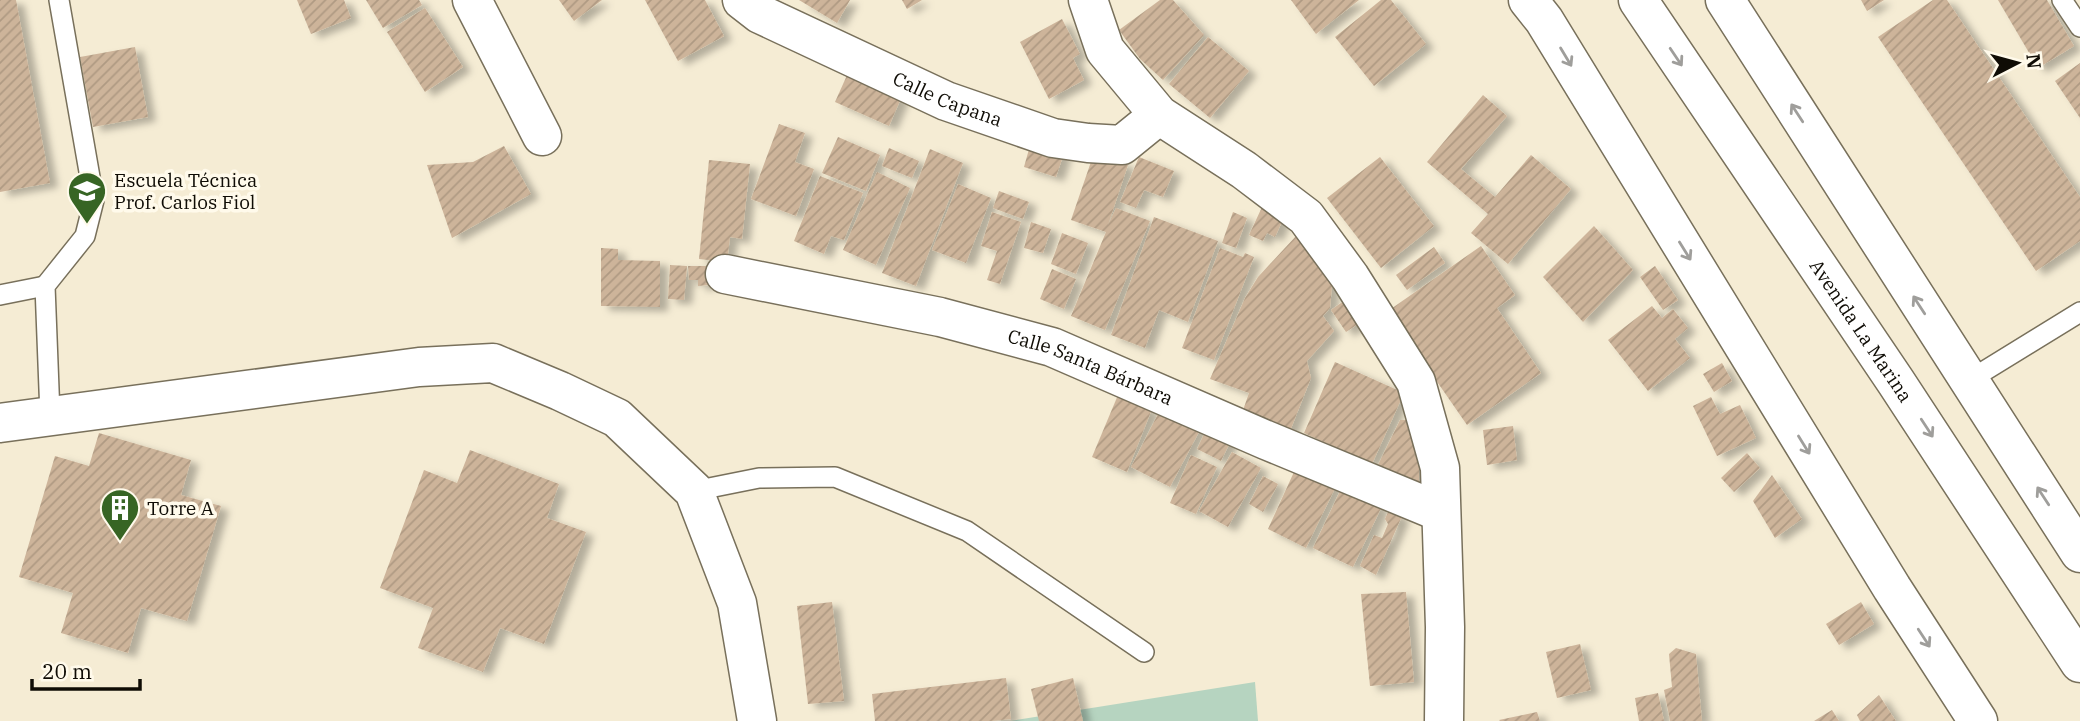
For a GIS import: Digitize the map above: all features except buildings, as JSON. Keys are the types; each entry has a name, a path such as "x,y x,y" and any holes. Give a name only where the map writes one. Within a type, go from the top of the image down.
{"street":[{"path":"472,0 542,136"},
{"name":"Calle Capana","path":"742,0 760,14 946,102 1053,138 1088,144 1122,145 1159,115"},
{"path":"1088,0 1105,50 1159,115 1244,170 1306,217 1350,277 1416,382 1440,468 1445,627 1444,721"},
{"name":"Avenida La Marina","path":"1638,0 1896,382 2080,663"},
{"path":"1725,0 2080,553"},
{"path":"1541,7 1892,588 1978,721"},
{"name":"Calle Santa Bárbara","path":"725,274 940,317 1052,347 1440,512"},
{"path":"0,423 419,368 493,363 617,418 694,491 737,603 757,721"}],"lane":[{"path":"0,295 45,286 85,236 94,201 59,0"},
{"path":"2062,0 2080,27"},
{"path":"45,286 50,415"},
{"path":"1968,382 2080,312"},
{"path":"694,491 759,478 835,477 967,531 1144,652"}],"green space":[{"path":"1255,682 1258,721 1010,721"}],"place":[{"name":"Escuela Técnica Prof. Carlos Fiol","path":"87,225"},
{"name":"Torre A","path":"120,542"}]}
